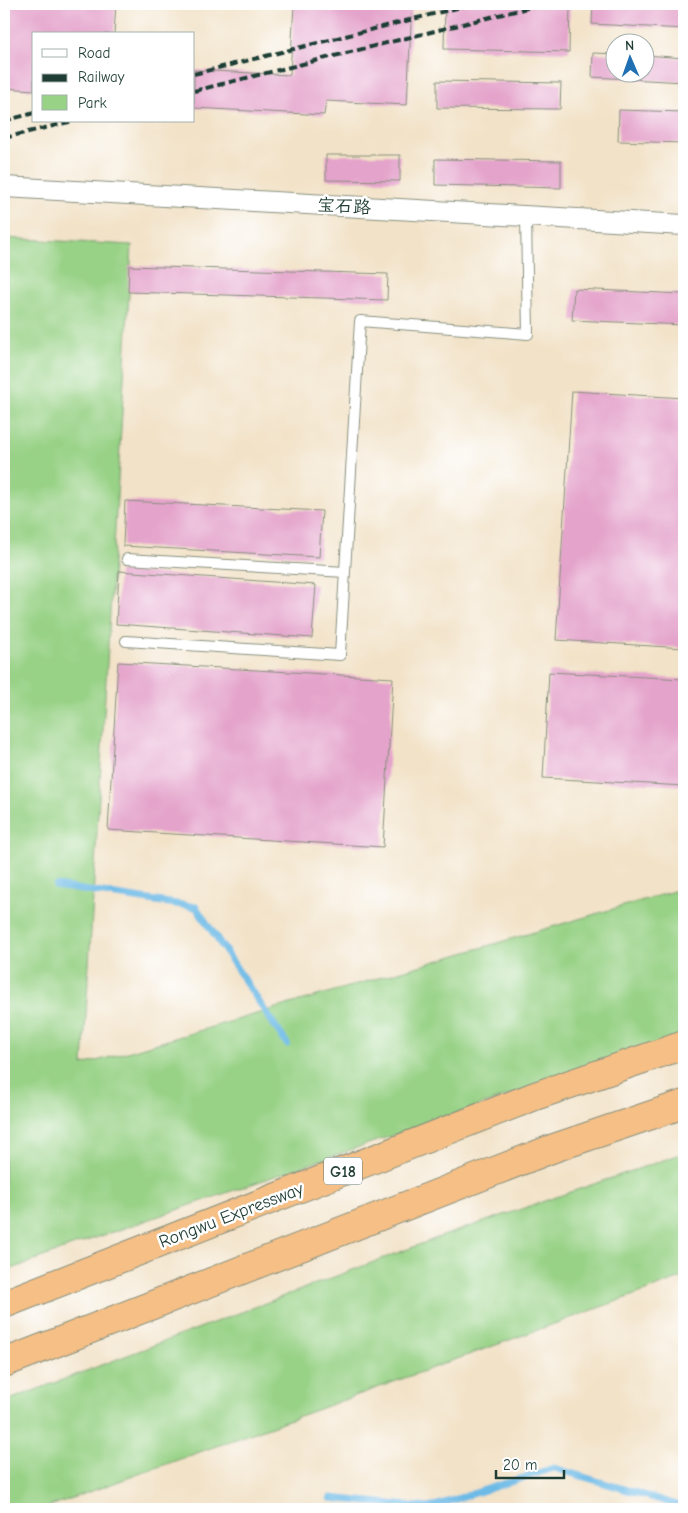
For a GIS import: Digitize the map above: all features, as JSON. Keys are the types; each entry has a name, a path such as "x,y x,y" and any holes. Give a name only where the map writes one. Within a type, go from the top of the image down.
{"highway":[{"name":"Rongwu Expressway","path":"4,1304 526,1099 684,1045"},
{"path":"4,1363 554,1148 684,1104"}],"street":[{"name":"宝石路","path":"4,187 684,225"}],"lane":[{"path":"126,641 340,655 360,321 528,334 526,216"},
{"path":"126,558 345,572"}],"green space":[{"path":"4,238 132,245 83,1065 684,888 684,1035 72,1246 4,1272"},
{"path":"684,1153 684,1277 42,1509 4,1509 4,1402 437,1238"}],"building":[{"path":"4,4 116,4 114,32 32,32 32,90 4,88"},
{"path":"294,4 412,4 407,105 326,101 324,115 195,108 195,70 290,75"},
{"path":"445,4 570,4 569,52 444,49"},
{"path":"593,4 684,4 684,29 592,24"},
{"path":"593,53 606,54 606,78 592,77"},
{"path":"656,56 684,58 684,82 656,80"},
{"path":"437,81 561,83 560,109 437,108"},
{"path":"619,110 684,112 684,143 618,141"},
{"path":"326,155 400,155 400,181 326,180"},
{"path":"435,159 561,161 561,188 435,185"},
{"path":"129,266 388,274 387,300 128,292"},
{"path":"574,289 684,294 684,325 572,320"},
{"path":"572,391 684,398 684,648 556,640"},
{"path":"125,501 322,511 319,557 123,546"},
{"path":"119,571 316,585 312,638 116,624"},
{"path":"118,662 393,678 383,847 108,830"},
{"path":"549,672 684,679 684,786 543,778"}],"waterway":[{"path":"56,886 196,907 287,1044"},
{"path":"331,1498 428,1508 554,1468 684,1507"}],"railway":[{"path":"195,74 473,4"},
{"path":"195,91 543,4"},
{"path":"4,121 32,114"},
{"path":"4,138 69,122"}]}
